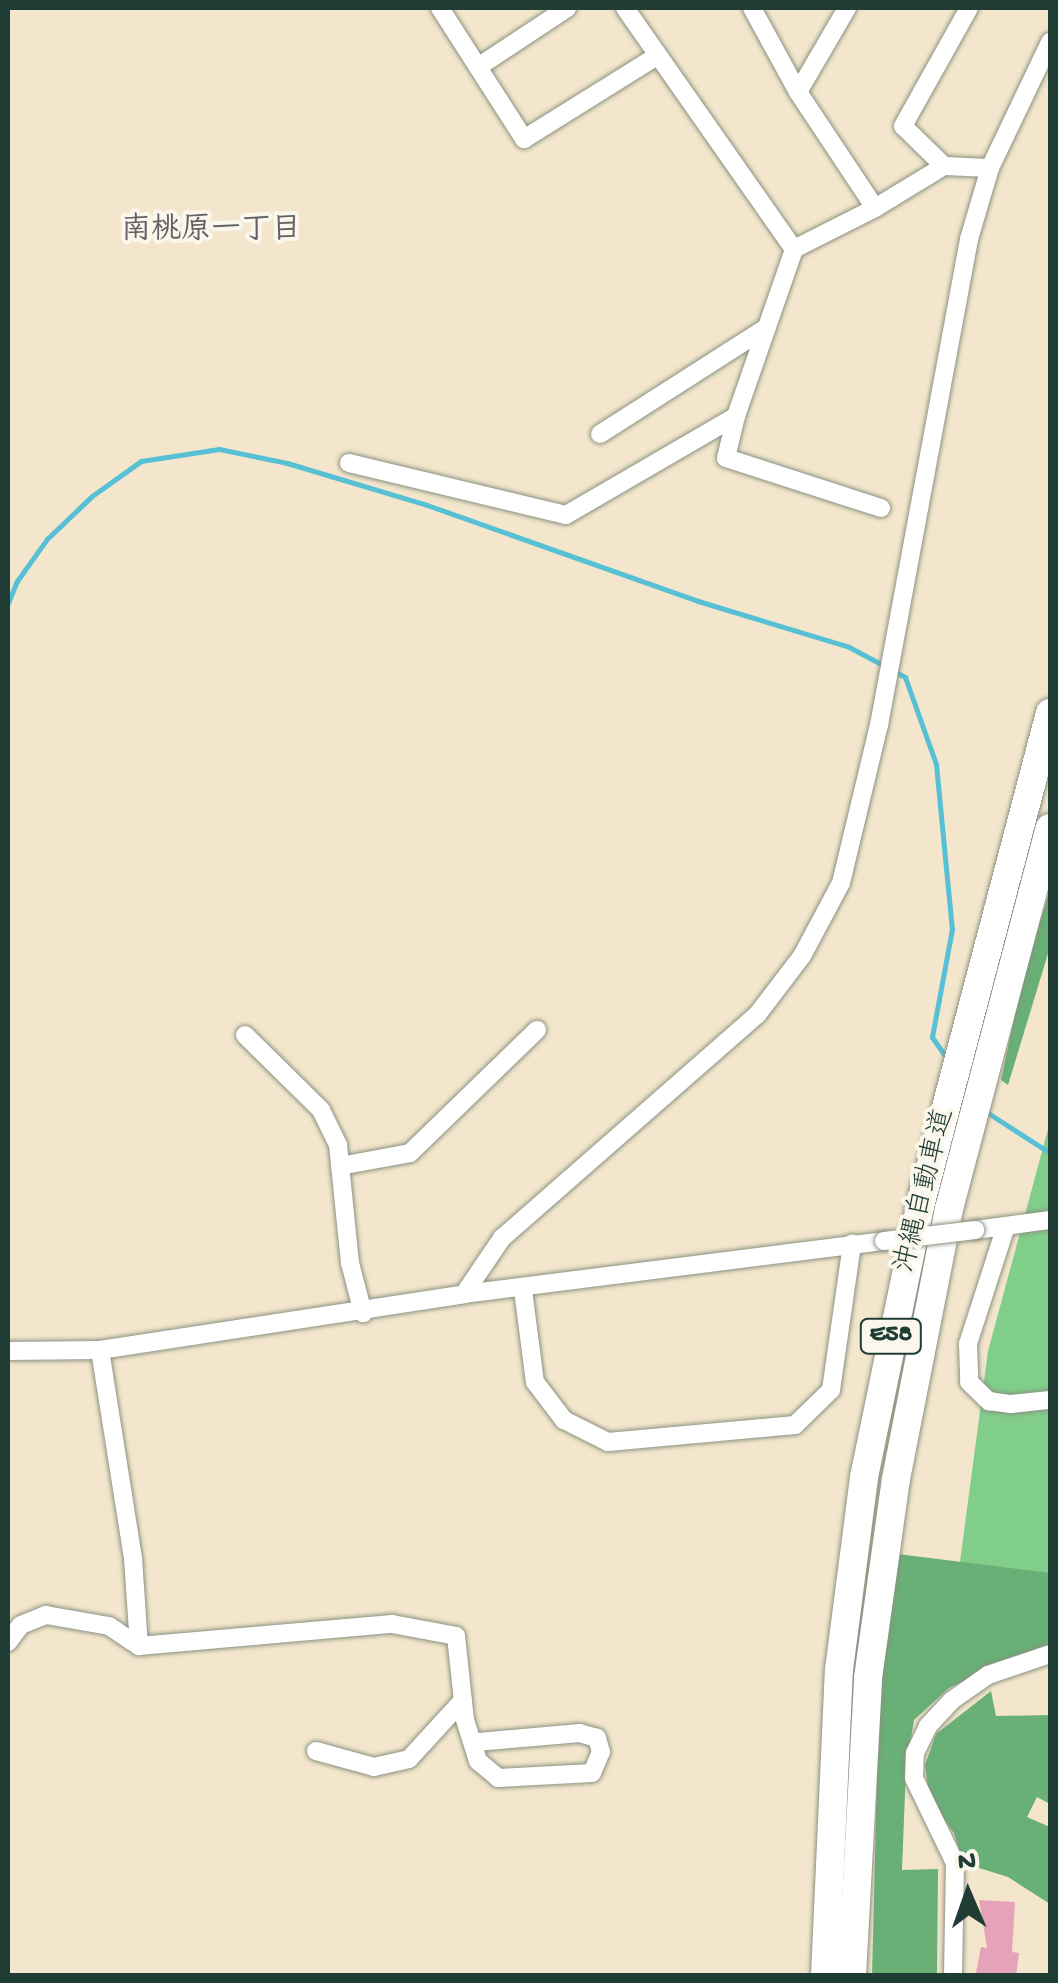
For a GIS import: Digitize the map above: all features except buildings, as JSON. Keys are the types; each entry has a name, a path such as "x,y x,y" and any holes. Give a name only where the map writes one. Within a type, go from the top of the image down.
{"highway":[{"name":"沖縄自動車道","path":"825,1976 839,1670 864,1477 920,1206 1050,713"},
{"name":"沖縄自動車道","path":"852,1976 868,1678 896,1479 949,1209 1050,828"}],"street":[{"path":"440,8 524,138 657,56"},
{"path":"478,67 567,8"},
{"path":"625,8 794,249"},
{"path":"752,8 798,92 875,208"},
{"path":"798,92 847,8"},
{"path":"944,166 904,126 970,8"},
{"path":"464,1294 502,1238 757,1015 802,956 841,883 880,725 969,239 990,168 1050,42"},
{"path":"882,508 726,458 736,416 794,249 875,208 944,166 990,168"},
{"path":"600,434 767,327"},
{"path":"349,463 566,515 736,416"},
{"path":"340,1166 410,1153 537,1030"},
{"path":"245,1035 321,1110 338,1145 350,1263 363,1313"},
{"path":"8,1351 100,1350 363,1313 464,1294 524,1290 1050,1220"},
{"path":"1006,1226 968,1344 969,1382 988,1401 1011,1404 1050,1400"},
{"path":"524,1290 535,1382 564,1420 608,1442 795,1425 831,1390 852,1244"},
{"path":"100,1350 134,1558 140,1646"},
{"path":"8,1642 21,1624 46,1615 109,1626 140,1646 392,1624 456,1636 463,1700 478,1760 498,1778 592,1773 601,1752 597,1738 580,1733 478,1742"},
{"path":"952,1976 954,1864 914,1778 915,1753 928,1726 951,1700 988,1675 1050,1654"},
{"path":"316,1750 374,1767 409,1759 463,1700"}],"green space":[{"path":"1050,889 1050,947 1008,1085 1001,1080 1022,981"},
{"path":"1050,1122 1050,1612 952,1622 988,1351"},
{"path":"898,1554 1050,1573 1050,1646 1011,1658 949,1688 914,1720 906,1768 902,1870 938,1869 937,1975 872,1976 879,1699"},
{"path":"991,1691 996,1716 1050,1715 1050,1804 1037,1797 1027,1817 1050,1827 1050,1904 1008,1877 963,1863 954,1833 930,1802 925,1765 936,1734"}],"waterway":[{"path":"8,603 17,581 47,539 92,496 141,461 219,449 287,463 427,505 698,601 849,647 884,666"},
{"path":"894,671 905,677 936,764 952,929 932,1037 944,1054"},
{"path":"988,1113 1050,1153"}],"district":[{"name":"南桃原一丁目","path":"211,232"}]}
